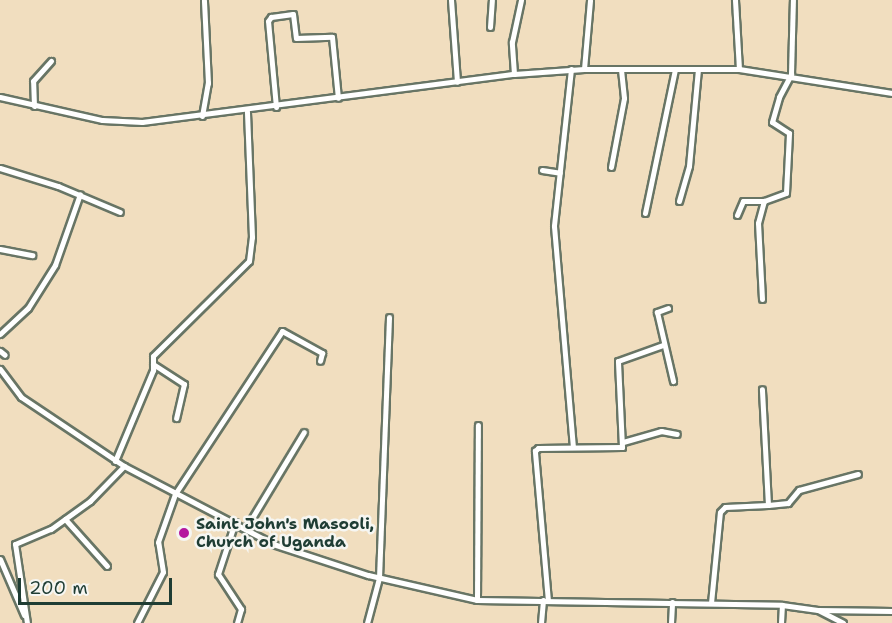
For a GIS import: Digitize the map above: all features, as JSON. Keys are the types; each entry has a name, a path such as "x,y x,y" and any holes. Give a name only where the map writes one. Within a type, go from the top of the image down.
{"street":[{"path":"202,116 208,83 204,0"},
{"path":"451,0 457,82"},
{"path":"490,27 492,0"},
{"path":"514,74 512,42 521,0"},
{"path":"584,69 590,0"},
{"path":"735,0 739,69"},
{"path":"737,215 743,201 764,201 786,193 789,133 772,122 778,97 791,75 793,0"},
{"path":"276,107 268,21 271,17 293,14 296,38 332,37 338,98"},
{"path":"34,106 33,81 51,60"},
{"path":"571,69 554,226 573,446"},
{"path":"0,97 34,106 119,122 247,111 514,74 571,69 739,69 791,75 892,93"},
{"path":"611,168 624,98 621,69"},
{"path":"645,213 675,69"},
{"path":"679,201 688,166 698,69"},
{"path":"115,461 158,351 246,265 250,256 247,111"},
{"path":"0,168 80,194 120,212"},
{"path":"542,170 560,173"},
{"path":"0,334 28,308 56,265 80,194"},
{"path":"762,299 758,223 764,201"},
{"path":"0,249 32,255"},
{"path":"668,308 657,312 673,381"},
{"path":"367,623 379,578 389,317"},
{"path":"137,623 164,568 158,542 175,494 282,331 322,352 320,361"},
{"path":"541,623 545,600 534,454 538,448 573,446 619,448 623,442 618,361 663,345"},
{"path":"153,364 184,384 176,418"},
{"path":"0,369 21,397 124,466 294,553 379,578 477,600 711,603 782,605 818,610 892,611"},
{"path":"762,389 768,505"},
{"path":"477,425 477,600"},
{"path":"623,442 661,431 677,434"},
{"path":"246,528 304,432"},
{"path":"27,623 15,544 65,519 90,501 124,466"},
{"path":"711,603 720,512 725,507 788,503 803,488 858,474"},
{"path":"65,519 107,566"},
{"path":"235,522 218,574 241,609 237,623"},
{"path":"0,559 27,623"},
{"path":"671,623 672,602"},
{"path":"781,623 782,605"},
{"path":"818,610 843,623"}],"place":[{"name":"Saint John's Masooli, Church of Uganda","path":"184,533"}]}
